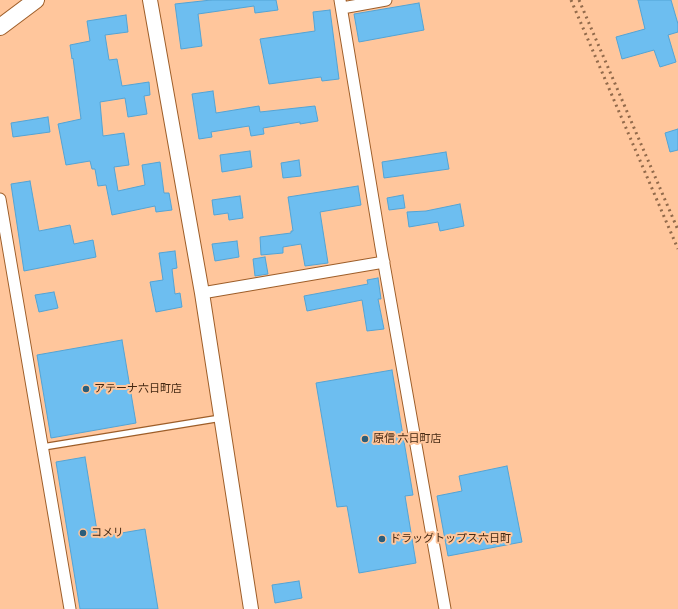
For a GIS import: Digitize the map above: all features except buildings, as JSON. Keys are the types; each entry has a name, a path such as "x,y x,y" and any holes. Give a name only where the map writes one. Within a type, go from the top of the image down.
{"main road":[{"path":"0,27 36,0"}],"street":[{"path":"150,0 202,293 251,609"},
{"path":"386,0 341,4 384,262 445,609"},
{"path":"0,199 70,609"},
{"path":"202,293 384,262"}],"lane":[{"path":"42,447 222,418"}],"railway":[{"path":"571,0 678,249"},
{"path":"579,0 678,230"}],"place":[{"name":"アテーナ六日町店","path":"86,389"},
{"name":"原信 六日町店","path":"365,439"},
{"name":"コメリ","path":"83,533"},
{"name":"ドラッグトップス六日町","path":"382,539"}]}
